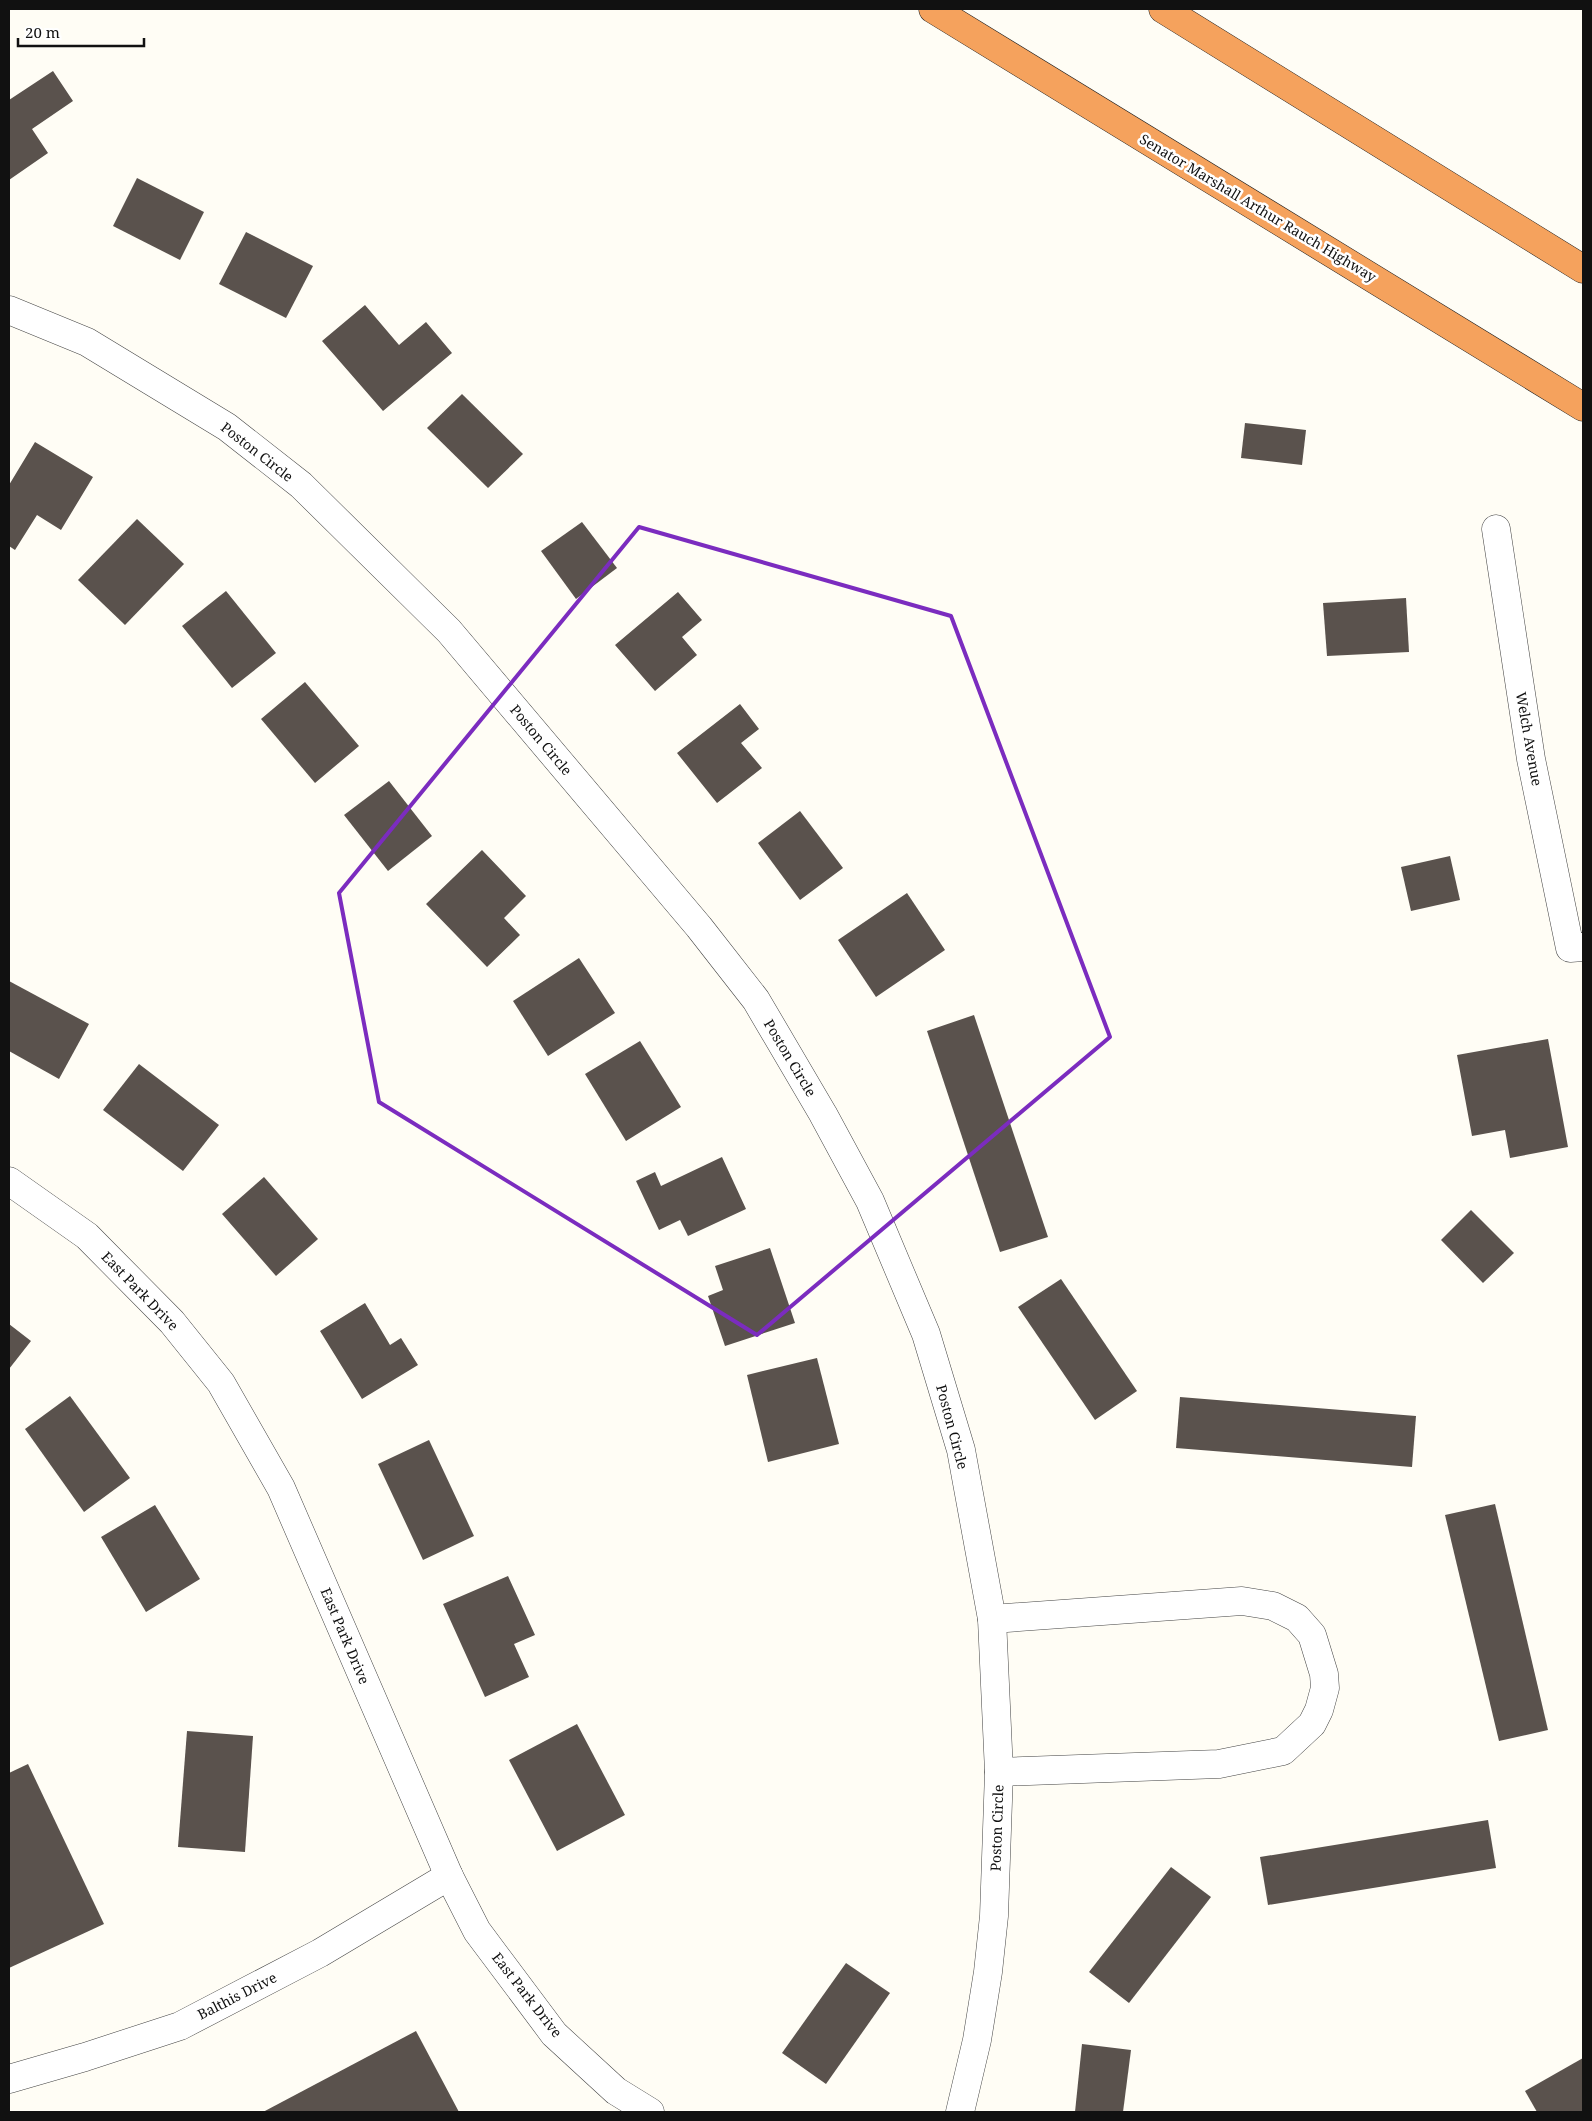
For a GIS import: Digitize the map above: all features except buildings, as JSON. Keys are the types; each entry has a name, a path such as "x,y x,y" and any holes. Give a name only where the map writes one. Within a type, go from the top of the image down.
{"highway":[{"name":"Senator Marshall Arthur Rauch Highway","path":"933,9 1583,407"},
{"path":"1164,9 1583,269"}],"street":[{"name":"Poston Circle","path":"9,310 87,342 227,427 301,485 449,631 699,927 756,1000 823,1114 870,1201 926,1334 961,1450 992,1620 999,1772 994,1916 988,1972 977,2040 960,2112"},
{"name":"Welch Avenue","path":"1496,529 1531,759 1577,947"},
{"name":"East Park Drive","path":"9,1181 87,1236 172,1322 221,1383 281,1488 449,1876 477,1931 554,2034 616,2091 650,2112"},
{"path":"992,1620 1242,1601 1273,1606 1297,1618 1312,1635 1324,1681 1319,1710 1312,1724 1283,1751 1219,1764 999,1772"},
{"name":"Balthis Drive","path":"9,2079 86,2057 180,2026 320,1953 449,1876"}],"highlighted area":[{"path":"639,527 951,616 1110,1037 757,1335 379,1102 339,893"}]}
